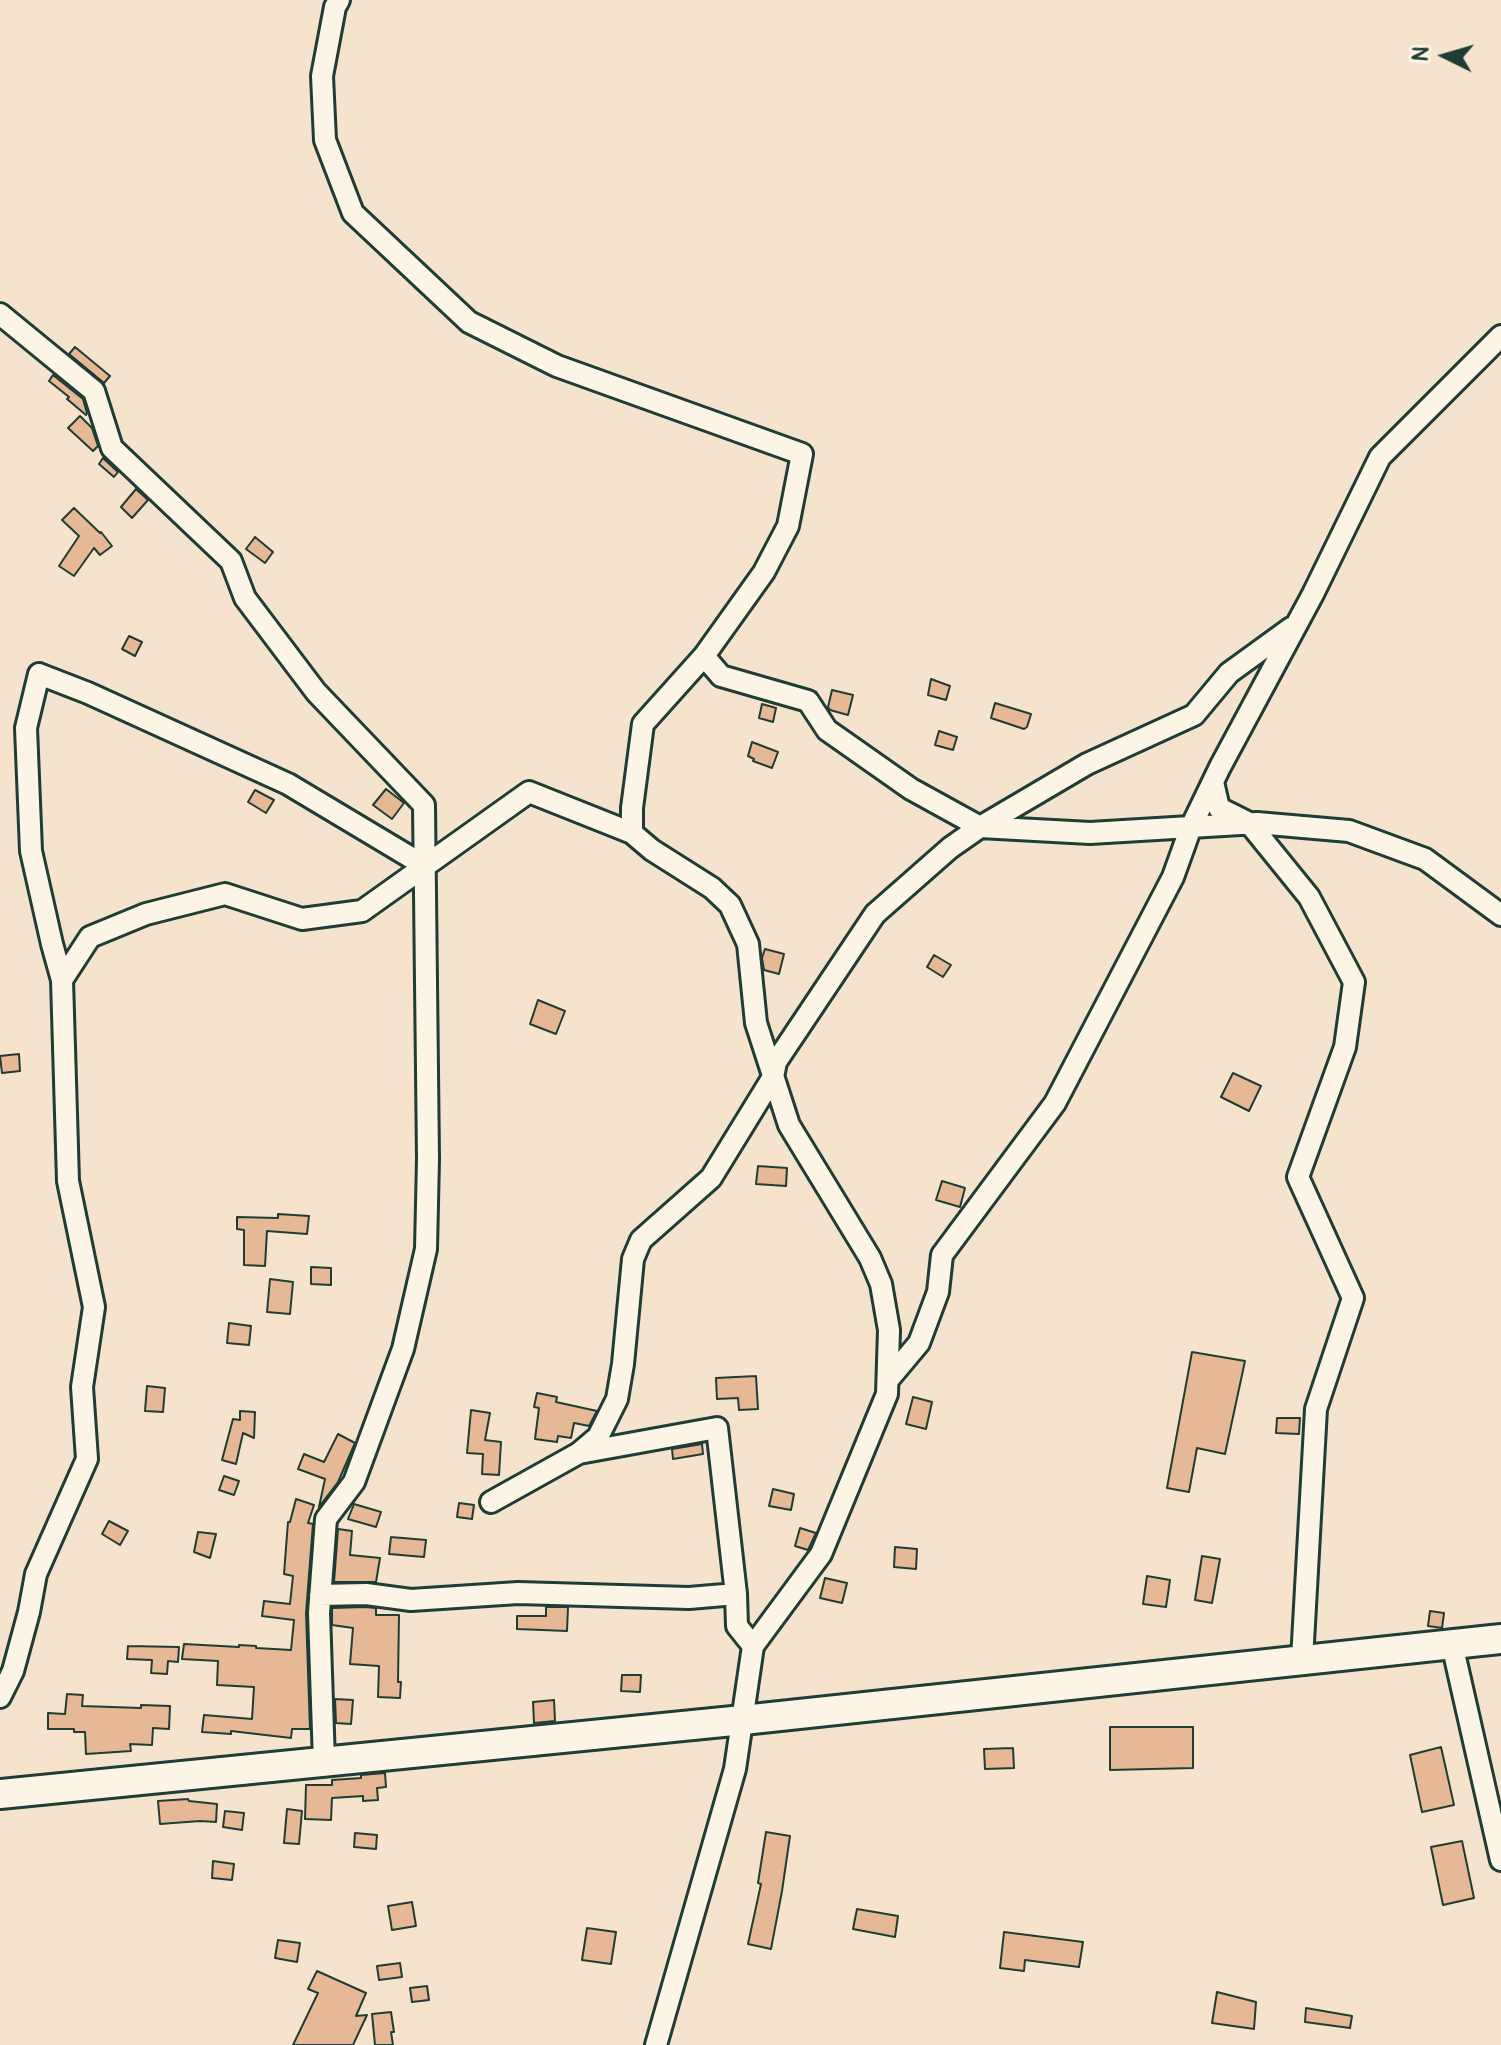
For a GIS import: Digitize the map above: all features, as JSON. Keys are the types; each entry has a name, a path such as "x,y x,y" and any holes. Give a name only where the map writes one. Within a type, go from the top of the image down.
{"main road":[{"path":"0,1794 743,1720 1501,1639"}],"street":[{"path":"339,0 322,76 325,140 353,213 469,322 557,366 802,454 788,526 764,572 704,656 643,724 632,808 632,833"},
{"path":"0,314 94,391 112,448 231,561 245,598 316,692 424,805 428,1143 426,1249 398,1364 354,1482 326,1519 319,1613 324,1762"},
{"path":"888,1380 919,1343 938,1292 942,1255 1055,1103 1173,877 1191,827 1213,782 1298,623 1380,457 1501,336"},
{"path":"491,1502 579,1453 598,1437 617,1399 633,1259 641,1240 711,1178 773,1077 776,1062 875,914 950,848 980,827 1087,764 1194,715 1229,673 1298,623"},
{"path":"704,656 721,676 808,701 827,730 911,789 980,827 1090,833 1249,823 1349,831 1425,859 1501,915"},
{"path":"0,1697 13,1671 36,1574 87,1459 82,1387 94,1307 68,1181 62,980 31,851 26,728 39,674 88,693 288,784 425,866"},
{"path":"1213,782 1219,808 1249,823 1309,897 1354,982 1345,1047 1298,1177 1353,1298 1316,1409 1302,1660"},
{"path":"62,980 90,937 146,914 225,894 302,919 362,911 529,792 632,833 652,850 712,888 730,905 748,944 756,1023 789,1125 870,1258 881,1284 889,1330 888,1380 887,1394 821,1554 753,1646 735,1769 656,2045"},
{"path":"579,1453 717,1428 737,1626 753,1646"},
{"path":"320,1595 366,1594 411,1600 518,1593 689,1598 736,1594"},
{"path":"1452,1644 1501,1860"}],"building":[{"path":"75,347 110,376 104,383 69,354"},
{"path":"53,375 83,399 86,415 49,381"},
{"path":"80,416 92,428 98,446 93,451 68,428"},
{"path":"103,458 118,472 114,477 99,464"},
{"path":"136,489 148,500 132,518 121,507"},
{"path":"74,508 112,546 100,555 94,548 74,576 59,566 79,536 62,520"},
{"path":"255,537 273,552 265,563 246,549"},
{"path":"129,636 142,642 135,656 122,649"},
{"path":"931,679 950,686 946,700 928,695"},
{"path":"832,690 853,695 848,715 828,707"},
{"path":"995,703 1031,714 1027,727 1024,729 991,718"},
{"path":"762,704 776,708 773,722 759,718"},
{"path":"939,731 957,737 953,750 935,745"},
{"path":"752,742 778,752 772,768 748,756"},
{"path":"386,789 404,803 392,819 373,805"},
{"path":"255,790 274,800 266,813 248,802"},
{"path":"765,949 784,954 779,974 764,970 762,958"},
{"path":"934,955 951,965 943,977 927,967"},
{"path":"538,1000 565,1011 556,1034 530,1024"},
{"path":"19,1054 20,1071 2,1073 0,1056"},
{"path":"1233,1073 1261,1086 1249,1111 1221,1097"},
{"path":"758,1166 787,1168 786,1186 756,1184"},
{"path":"942,1181 965,1188 960,1207 936,1200"},
{"path":"278,1214 309,1216 307,1234 267,1231 265,1266 244,1265 244,1230 237,1229 237,1217 278,1218"},
{"path":"311,1267 331,1268 331,1285 311,1284"},
{"path":"270,1279 293,1282 290,1314 267,1312"},
{"path":"229,1323 251,1326 249,1345 227,1343"},
{"path":"1192,1352 1245,1361 1225,1454 1197,1448 1189,1492 1167,1488"},
{"path":"756,1376 758,1409 739,1410 738,1398 717,1399 716,1378"},
{"path":"147,1386 165,1388 163,1412 145,1411"},
{"path":"537,1393 557,1397 556,1402 597,1411 589,1426 574,1423 571,1438 558,1436 557,1442 535,1439 539,1408 534,1407"},
{"path":"913,1397 932,1402 926,1429 906,1424"},
{"path":"471,1410 490,1413 485,1440 501,1442 499,1475 482,1474 483,1454 467,1453"},
{"path":"240,1411 255,1412 254,1438 243,1433 236,1464 222,1460 233,1419 240,1420"},
{"path":"1277,1418 1300,1418 1299,1434 1276,1433"},
{"path":"338,1434 355,1443 338,1482 319,1507 325,1479 298,1469 304,1454 324,1462"},
{"path":"702,1444 703,1454 673,1459 672,1449"},
{"path":"224,1476 239,1481 234,1495 219,1490"},
{"path":"773,1489 794,1494 791,1510 769,1506"},
{"path":"296,1499 314,1505 308,1523 313,1524 306,1613 310,1729 292,1729 291,1738 231,1731 231,1734 202,1732 204,1715 252,1719 254,1687 217,1685 218,1661 182,1659 184,1644 291,1650 294,1620 262,1616 264,1601 290,1604 293,1576 284,1574 288,1522"},
{"path":"459,1503 474,1505 472,1519 457,1517"},
{"path":"354,1504 381,1512 376,1527 348,1519"},
{"path":"109,1521 128,1531 120,1545 102,1534"},
{"path":"800,1528 816,1533 808,1550 795,1546"},
{"path":"338,1529 352,1531 350,1555 380,1558 376,1582 334,1582"},
{"path":"198,1532 216,1534 210,1558 194,1552"},
{"path":"391,1537 426,1540 424,1557 389,1554"},
{"path":"895,1547 917,1549 916,1569 894,1567"},
{"path":"1202,1556 1220,1559 1212,1603 1195,1600"},
{"path":"1147,1576 1170,1580 1166,1607 1143,1604"},
{"path":"825,1578 847,1583 842,1603 820,1598"},
{"path":"546,1607 568,1607 567,1631 517,1629 517,1616 546,1616"},
{"path":"332,1608 376,1608 376,1615 399,1615 400,1698 378,1697 379,1666 350,1664 353,1628 332,1625"},
{"path":"1430,1611 1444,1613 1442,1628 1428,1626"},
{"path":"128,1646 179,1647 178,1662 168,1661 167,1674 151,1673 152,1660 127,1659"},
{"path":"622,1675 641,1675 640,1692 621,1691"},
{"path":"67,1694 83,1695 82,1706 170,1706 169,1729 153,1728 152,1745 130,1744 131,1751 86,1754 85,1732 48,1729 48,1713 65,1714"},
{"path":"335,1699 353,1700 351,1724 336,1723"},
{"path":"554,1700 555,1721 534,1723 533,1702"},
{"path":"1110,1727 1193,1727 1193,1768 1110,1770"},
{"path":"1441,1747 1454,1805 1422,1812 1410,1755"},
{"path":"1013,1748 1014,1768 985,1769 984,1749"},
{"path":"385,1773 386,1787 377,1788 378,1800 363,1801 363,1796 332,1798 331,1820 305,1819 306,1785 332,1785 332,1780"},
{"path":"188,1799 217,1804 216,1822 160,1824 158,1801"},
{"path":"287,1809 302,1811 299,1844 284,1843"},
{"path":"225,1811 244,1813 242,1830 223,1827"},
{"path":"766,1832 790,1836 771,1949 748,1944 761,1884 758,1883"},
{"path":"355,1833 377,1835 376,1849 354,1847"},
{"path":"1462,1841 1474,1898 1443,1905 1431,1847"},
{"path":"213,1861 234,1864 232,1880 212,1878"},
{"path":"412,1902 416,1926 392,1930 388,1906"},
{"path":"857,1909 898,1916 895,1937 853,1929"},
{"path":"587,1928 616,1932 611,1964 582,1960"},
{"path":"1004,1932 1083,1942 1079,1967 1025,1960 1024,1971 1000,1968"},
{"path":"278,1940 300,1943 297,1962 275,1958"},
{"path":"400,1963 402,1977 379,1980 377,1966"},
{"path":"317,1971 366,1993 356,2016 367,2015 353,2045 293,2045 318,1993 308,1989"},
{"path":"427,1986 429,2000 412,2002 410,1988"},
{"path":"1217,1992 1256,2002 1254,2029 1212,2023"},
{"path":"1306,2008 1352,2016 1350,2028 1305,2022"},
{"path":"391,2012 393,2045 375,2045 372,2014"}]}
